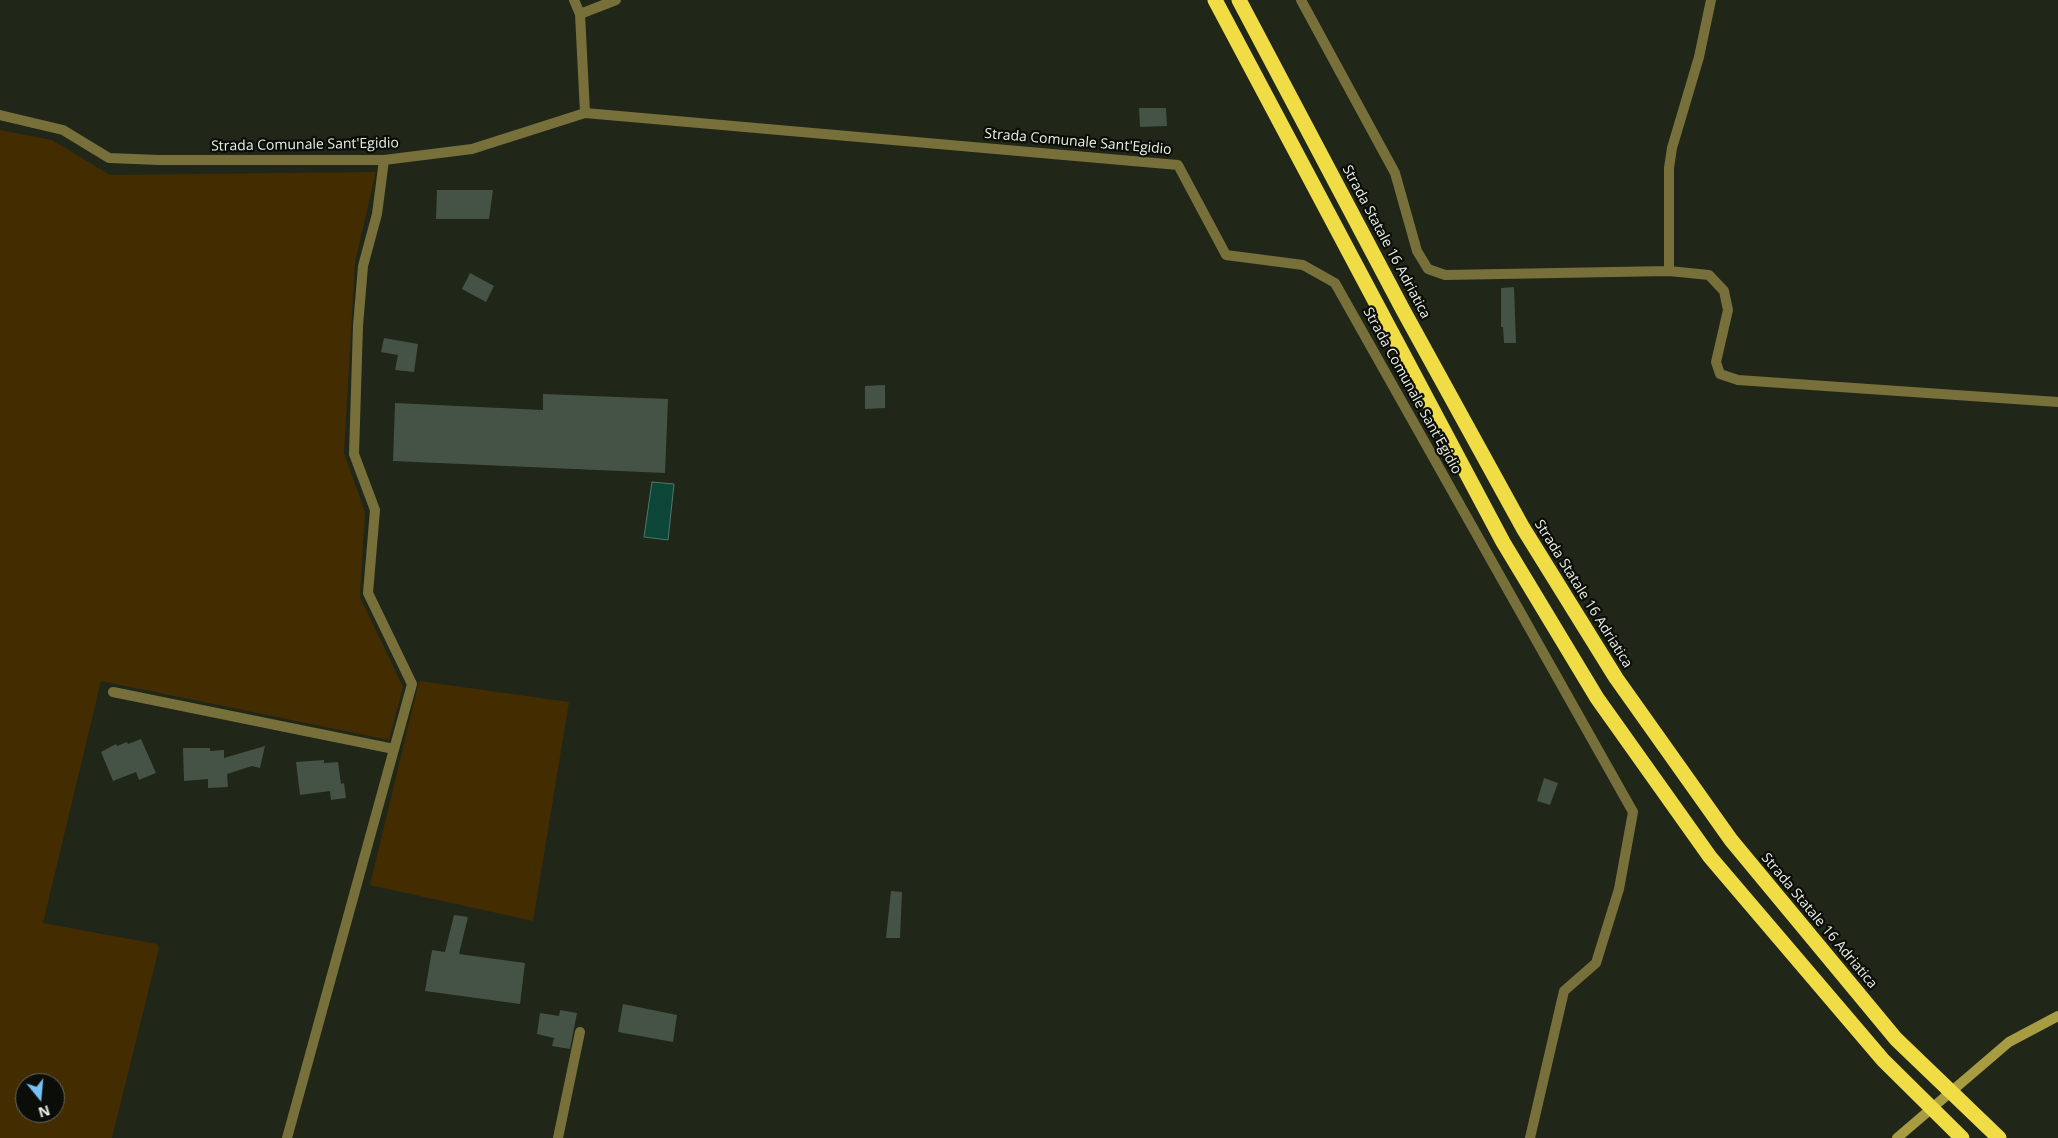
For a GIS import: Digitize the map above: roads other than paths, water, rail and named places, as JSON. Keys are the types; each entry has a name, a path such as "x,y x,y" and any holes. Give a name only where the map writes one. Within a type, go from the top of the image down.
{"highway":[{"path":"1215,0 1503,542 1597,698 1710,857 1883,1060 1962,1138"},
{"name":"Strada Statale 16 Adriatica","path":"1238,0 1403,310 1523,528 1616,678 1731,840 1896,1040 1999,1138"}],"street":[{"path":"574,0 580,14 585,113"},
{"path":"580,14 616,0"},
{"path":"1301,0 1395,173 1417,251 1428,269 1445,274 1669,271 1709,275 1724,291 1728,310 1716,362 1720,374 1738,380 2058,402"},
{"path":"1669,271 1669,168 1672,148 1699,56 1710,0"},
{"name":"Strada Comunale Sant'Egidio","path":"0,115 63,130 110,158 160,160 384,160 472,149 585,113 1178,165 1226,255 1303,265 1335,284 1633,812 1619,889 1596,963 1564,991 1530,1138"},
{"path":"287,1138 412,684 368,593 375,510 354,454 358,326 363,266 377,214 384,160"},
{"path":"113,692 394,749"},
{"path":"1897,1138 2009,1042 2058,1016"},
{"path":"558,1138 580,1032"}],"water":[{"path":"652,482 674,484 668,540 644,537"}]}
